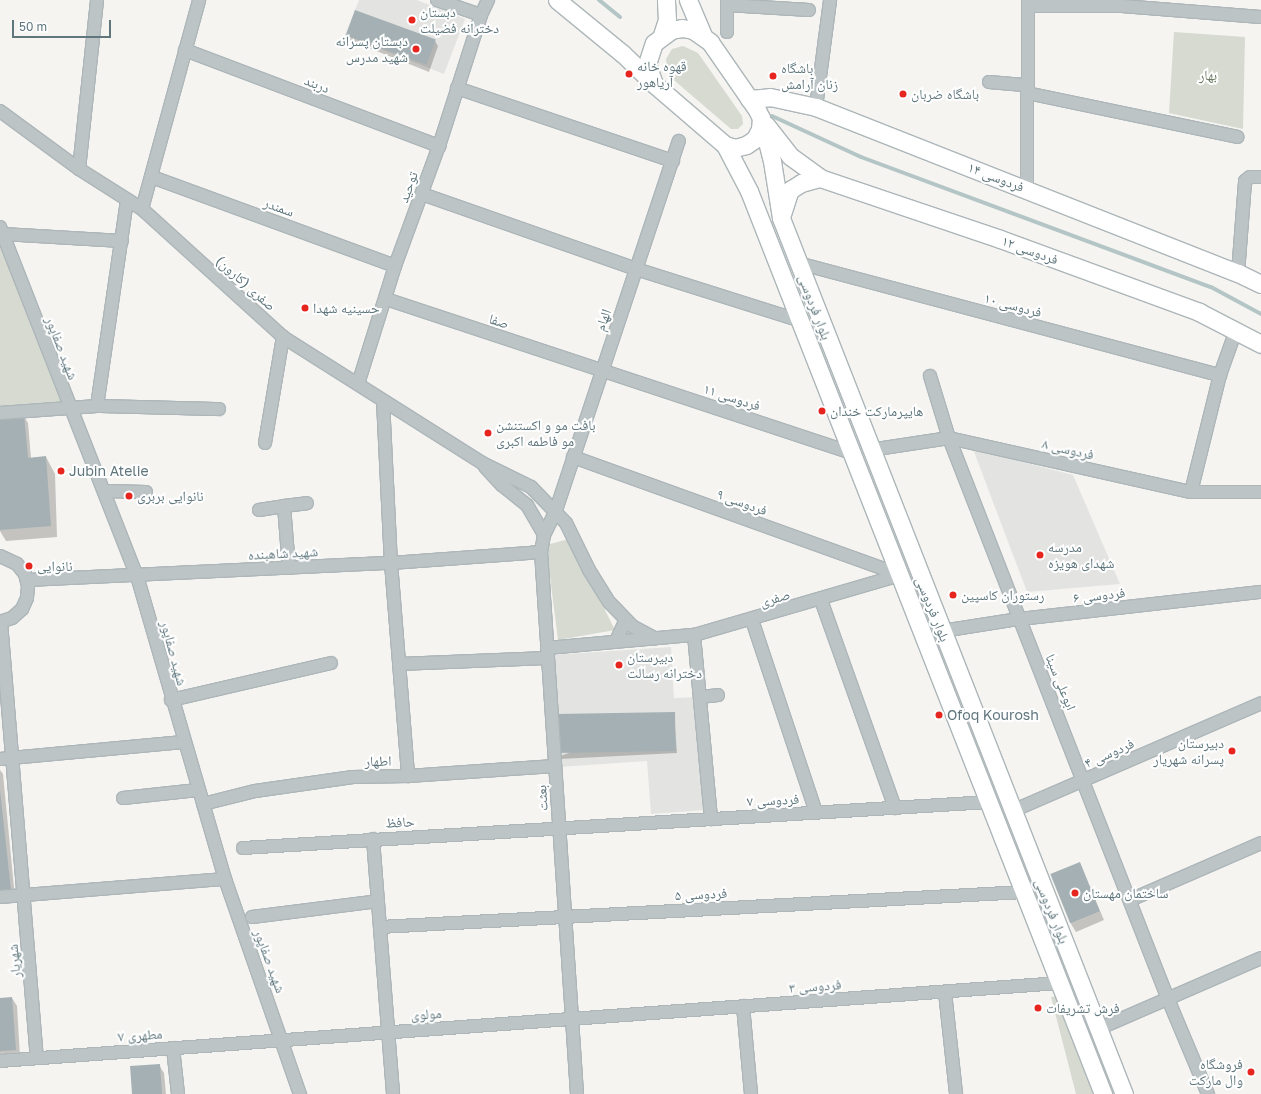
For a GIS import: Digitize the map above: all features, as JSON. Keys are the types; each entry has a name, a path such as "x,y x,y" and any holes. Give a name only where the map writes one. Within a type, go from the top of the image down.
{"main road":[{"path":"557,0 623,54 654,84 725,145 741,147 755,139 760,129 761,118 703,35 688,0"},
{"path":"654,84 647,64 667,20 666,0"},
{"path":"623,54 682,28 703,35"},
{"name":"فردوسی ۱۴","path":"749,99 770,97 816,107 1238,273 1261,284"},
{"name":"بلوار فردوسی","path":"761,118 772,161 781,218 870,450 1124,1094"},
{"name":"فردوسی ۱۲","path":"761,118 790,156 820,178 1007,241 1199,312 1261,344"},
{"name":"بلوار فردوسی","path":"725,145 749,191 798,320 852,453 1103,1094"},
{"path":"781,218 790,190 801,183 820,178"}],"street":[{"path":"79,169 97,0"},
{"path":"142,209 152,177 199,0"},
{"path":"437,0 481,15"},
{"name":"توحید","path":"358,384 386,299 395,266 439,146 481,15 488,0"},
{"path":"816,107 830,0"},
{"path":"727,32 727,2 809,10"},
{"path":"1027,190 1028,3 1122,3 1261,17"},
{"name":"دربند","path":"185,50 439,146"},
{"path":"989,82 1027,89 1237,138"},
{"path":"457,88 673,161"},
{"name":"صفری (کارون)","path":"0,111 79,169 142,209 283,337 482,463"},
{"name":"الهام","path":"544,536 556,510 679,141"},
{"name":"سمندر","path":"152,177 395,266"},
{"path":"1238,273 1245,181 1250,177 1261,177"},
{"path":"422,194 636,269 798,320"},
{"path":"97,406 127,200"},
{"path":"2,231 122,241"},
{"name":"شهید صفاپور","path":"2,231 69,408 105,491 137,576 183,742 225,879 283,1040 300,1094"},
{"name":"فردوسی ۱۰","path":"798,263 1220,375"},
{"name":"صفا","path":"386,299 602,371"},
{"path":"1191,492 1220,375 1236,330"},
{"path":"265,443 283,337"},
{"name":"فردوسی ۱۱","path":"602,371 852,453"},
{"name":"ابوعلی سینا","path":"930,376 949,438 1084,780 1168,999 1208,1094"},
{"path":"383,401 391,563 408,776"},
{"path":"0,413 97,406 219,409"},
{"name":"فردوسی ۸","path":"870,450 949,438 1191,492 1261,492"},
{"name":"فردوسی ۹","path":"573,457 900,576"},
{"path":"482,463 521,480 556,510 566,523 589,570 610,603 632,626 655,638"},
{"path":"482,463 502,485 528,505 544,536"},
{"path":"105,491 146,492"},
{"path":"259,510 307,503"},
{"path":"284,506 289,568"},
{"name":"بعثت","path":"544,536 541,552 542,576 577,1094"},
{"name":"شهید شاهبنده","path":"27,580 391,563 541,552"},
{"path":"0,556 17,564 27,580 27,598 22,609 12,618 0,622"},
{"name":"صفری","path":"399,664 547,653 616,641 694,635 752,620 900,576"},
{"name":"فردوسی ۶","path":"942,631 1020,619 1261,592"},
{"path":"821,600 895,808"},
{"path":"616,641 626,620"},
{"path":"752,620 816,812"},
{"name":"شهریار","path":"0,622 6,759 24,895 38,1058"},
{"path":"694,635 711,818"},
{"path":"171,700 331,663"},
{"path":"700,698 718,695"},
{"name":"فردوسی ۴","path":"1012,811 1261,703"},
{"path":"6,759 183,742"},
{"name":"اطهار","path":"203,804 298,784 353,777 408,776 555,766"},
{"path":"123,798 198,790"},
{"name":"فردوسی ۷","path":"559,827 989,802"},
{"name":"حافظ","path":"243,848 559,827"},
{"path":"373,839 393,1094"},
{"path":"1130,900 1261,843"},
{"path":"0,897 225,879"},
{"name":"فردوسی ۵","path":"380,927 1024,892"},
{"path":"252,917 378,901"},
{"path":"1098,1029 1261,958"},
{"name":"فردوسی ۳","path":"572,1019 1060,983"},
{"path":"945,992 956,1094"},
{"path":"743,1006 751,1094"},
{"name":"مولوی","path":"283,1040 572,1019"},
{"name":"مطهری ۷","path":"0,1061 283,1040"},
{"path":"173,1048 178,1094"}],"shaded area":[{"path":"359,0 417,0 465,19 444,74 345,35"},
{"path":"973,449 1073,475 1120,584 1027,592"},
{"path":"671,647 674,698 698,697 705,810 651,814 647,761 559,767 551,655"}],"green space":[{"name":"بهار","path":"1174,32 1245,37 1243,129 1169,113"},
{"path":"683,46 698,53 742,116 743,124 738,129 731,129 668,75 666,59 672,49"},
{"path":"0,245 62,404 0,408"},
{"path":"569,539 615,630 558,640 546,545"},
{"path":"1058,996 1093,1094 1076,1094 1051,997"}],"building":[{"path":"355,10 436,39 427,65 346,35"},
{"path":"24,414 28,458 46,456 51,526 0,530 0,417"},
{"path":"675,712 676,751 557,753 556,714"},
{"path":"0,790 11,890 0,891"},
{"name":"ساختمان مهستان","path":"1080,862 1100,911 1070,923 1050,874"},
{"path":"12,997 16,1050 0,1051 0,998"},
{"path":"160,1064 162,1094 132,1094 130,1066"}],"waterway":[{"path":"599,0 620,17"},
{"path":"772,116 861,157 1211,287 1261,314"}],"place":[{"name":"دبستان دخترانه فضیلت","path":"412,20"},
{"name":"دبستان پسرانه شهید مدرس","path":"416,49"},
{"name":"قهوه خانه آریاهور","path":"629,74"},
{"name":"باشگاه زنان آرامش","path":"773,76"},
{"name":"باشگاه ضربان","path":"903,94"},
{"name":"حسینیه شهدا","path":"305,308"},
{"name":"هایپرمارکت خندان","path":"822,411"},
{"name":"بافت مو و اکستنشن مو فاطمه اکبری","path":"488,433"},
{"name":"Jubin Atelie","path":"61,471"},
{"name":"نانوایی بربری","path":"129,496"},
{"name":"مدرسه شهدای هویزه","path":"1040,555"},
{"name":"نانوایی","path":"29,566"},
{"name":"رستوران کاسپین","path":"953,595"},
{"name":"دبیرستان دخترانه رسالت","path":"619,665"},
{"name":"Ofoq Kourosh","path":"939,715"},
{"name":"دبیرستان پسرانه شهریار","path":"1232,751"},
{"name":"ساختمان مهستان","path":"1075,893"},
{"name":"فرش تشریفات","path":"1038,1008"},
{"name":"فروشگاه وال مارکت","path":"1251,1072"}]}
